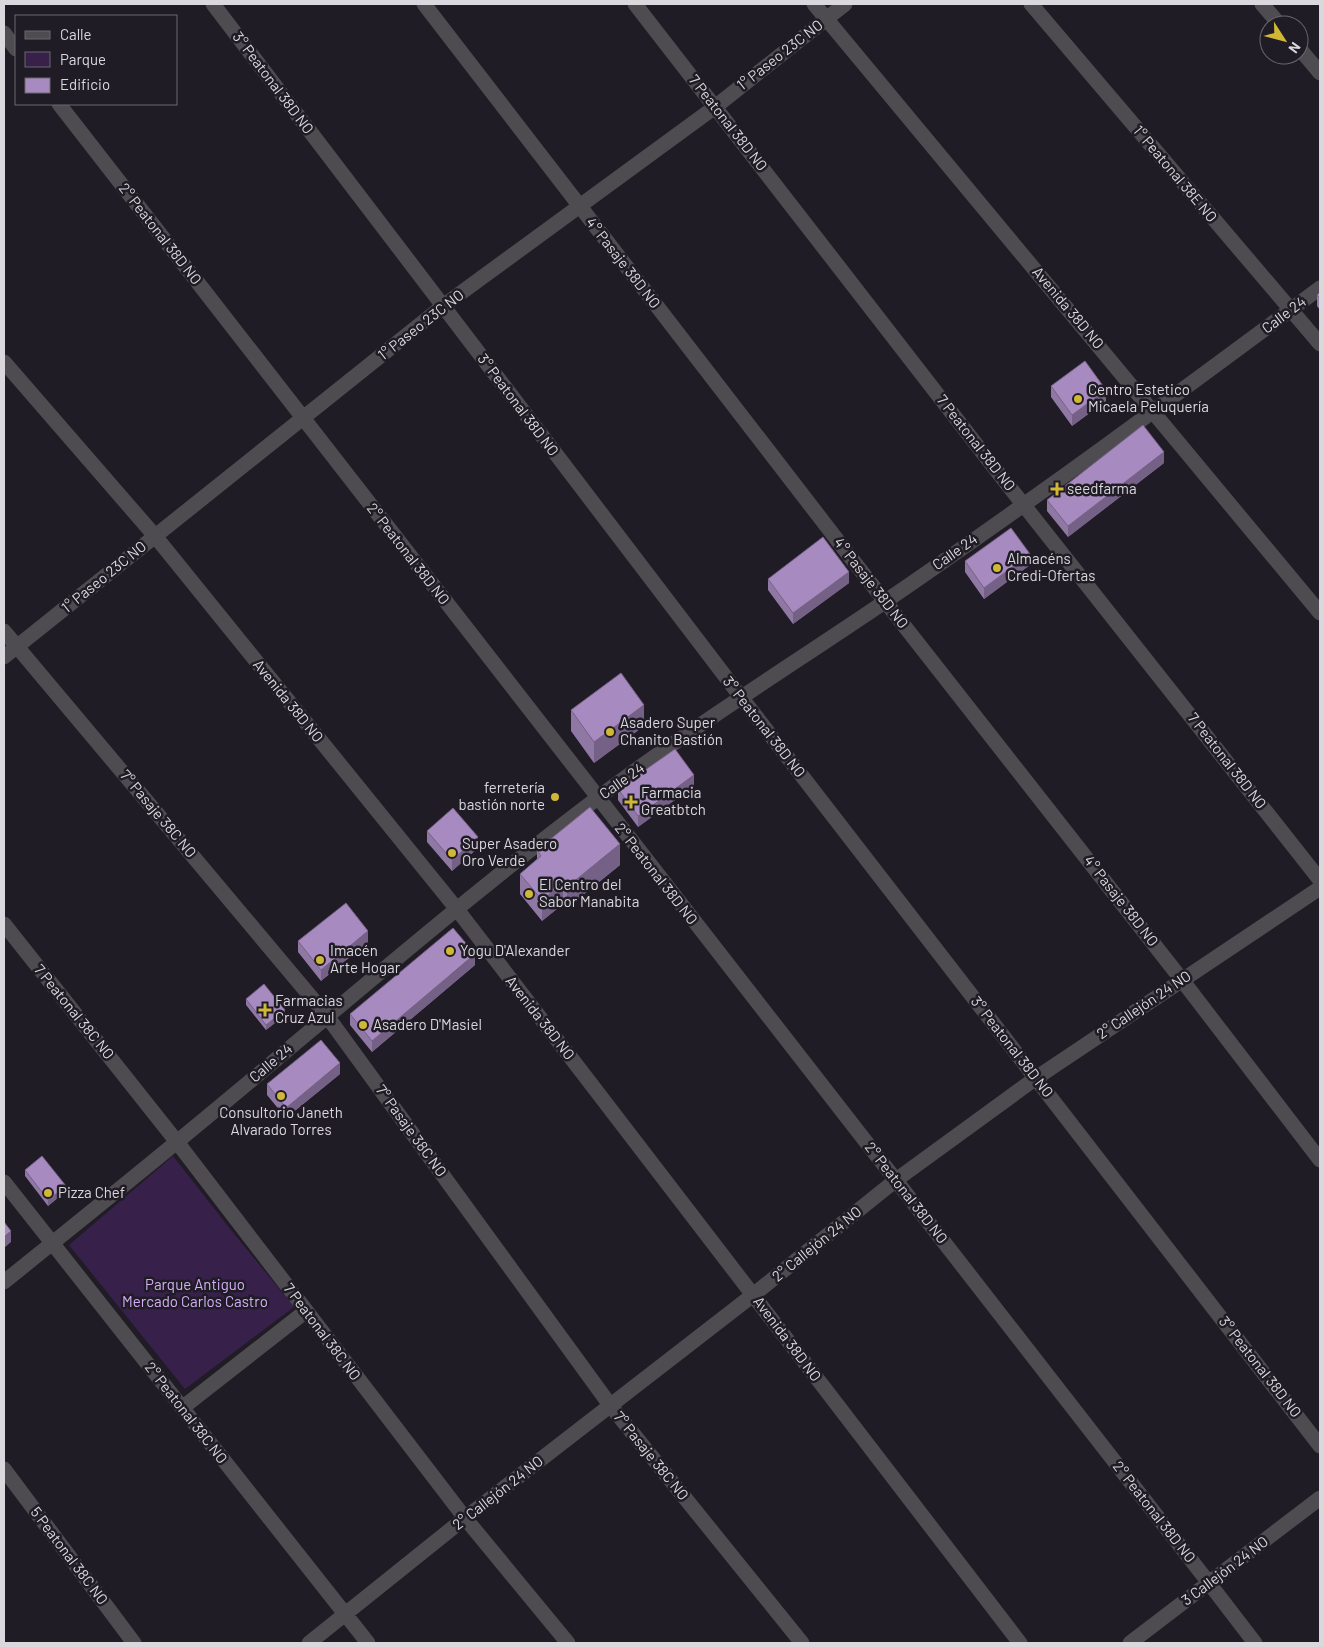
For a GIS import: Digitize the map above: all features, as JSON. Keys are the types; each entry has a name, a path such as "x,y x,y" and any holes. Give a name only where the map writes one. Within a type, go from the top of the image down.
{"street":[{"name":"3° Peatonal 38D NO","path":"213,4 741,697 1320,1446"},
{"name":"4° Pasaje 38D NO","path":"424,4 1320,1160"},
{"name":"7 Peatonal 38D NO","path":"635,4 1023,504 1320,880"},
{"name":"Avenida 38D NO","path":"814,4 1320,613"},
{"name":"1° Paseo 23C NO","path":"4,657 443,306 715,107 845,4"},
{"name":"1° Peatonal 38E NO","path":"1031,4 1320,344"},
{"path":"1262,4 1271,15"},
{"path":"4,33 15,48"},
{"path":"1309,60 1320,73"},
{"name":"2° Peatonal 38D NO","path":"59,105 1254,1643"},
{"name":"Calle 24","path":"4,1282 177,1142 456,908 598,798 741,697 885,601 1023,504 1154,411 1320,288"},
{"name":"Avenida 38D NO","path":"4,362 155,536 456,908 1020,1643"},
{"name":"7° Pasaje 38C NO","path":"4,630 327,1016 610,1405 802,1643"},
{"name":"2° Callejón 24 NO","path":"309,1643 465,1518 754,1295 896,1180 1036,1078 1320,888"},
{"name":"7 Peatonal 38C NO","path":"4,924 177,1142 465,1518 568,1643"},
{"name":"2° Peatonal 38C NO","path":"4,1182 368,1643"},
{"path":"182,1408 306,1311"},
{"name":"5 Peatonal 38C NO","path":"4,1469 134,1643"},
{"name":"3 Callejón 24 NO","path":"1130,1643 1320,1498"}],"green space":[{"name":"Parque Antiguo Mercado Carlos Castro","path":"173,1156 294,1307 185,1389 69,1245"}],"building":[{"name":"Centro Estetico Micaela Peluquería","path":"1085,361 1106,390 1072,415 1051,386"},
{"path":"1143,425 1164,452 1068,526 1047,500"},
{"name":"Almacéns Credi-Ofertas","path":"1011,528 1030,554 984,588 965,561"},
{"path":"823,537 849,572 793,613 768,579"},
{"path":"621,673 644,705 594,742 571,710"},
{"path":"675,749 694,775 638,816 618,789"},
{"path":"590,807 620,844 567,887 563,883 542,900 520,874 541,856 537,850"},
{"path":"453,808 478,837 452,860 427,831"},
{"path":"346,903 368,931 321,970 298,941"},
{"path":"453,928 475,954 372,1041 350,1014"},
{"name":"Farmacias Cruz Azul","path":"264,984 285,1010 266,1025 246,999"},
{"path":"321,1040 340,1063 286,1108 267,1084"},
{"path":"42,1156 66,1186 48,1200 25,1170"},
{"path":"4,1222 11,1231 4,1237"}],"place":[{"name":"Centro Estetico Micaela Peluquería","path":"1078,399"},
{"name":"seedfarma","path":"1057,489"},
{"name":"Almacéns Credi-Ofertas","path":"997,568"},
{"name":"Asadero Super Chanito Bastión","path":"610,732"},
{"name":"ferretería bastión norte","path":"555,797"},
{"name":"Farmacia Greatbtch","path":"631,802"},
{"name":"Super Asadero Oro Verde","path":"452,853"},
{"name":"El Centro del Sabor Manabita","path":"529,894"},
{"name":"Yogu D'Alexander","path":"450,951"},
{"name":"Imacén Arte Hogar","path":"320,960"},
{"name":"Farmacias Cruz Azul","path":"265,1010"},
{"name":"Asadero D'Masiel","path":"363,1025"},
{"name":"Consultorio Janeth Alvarado Torres","path":"281,1096"},
{"name":"Pizza Chef","path":"48,1193"}]}
